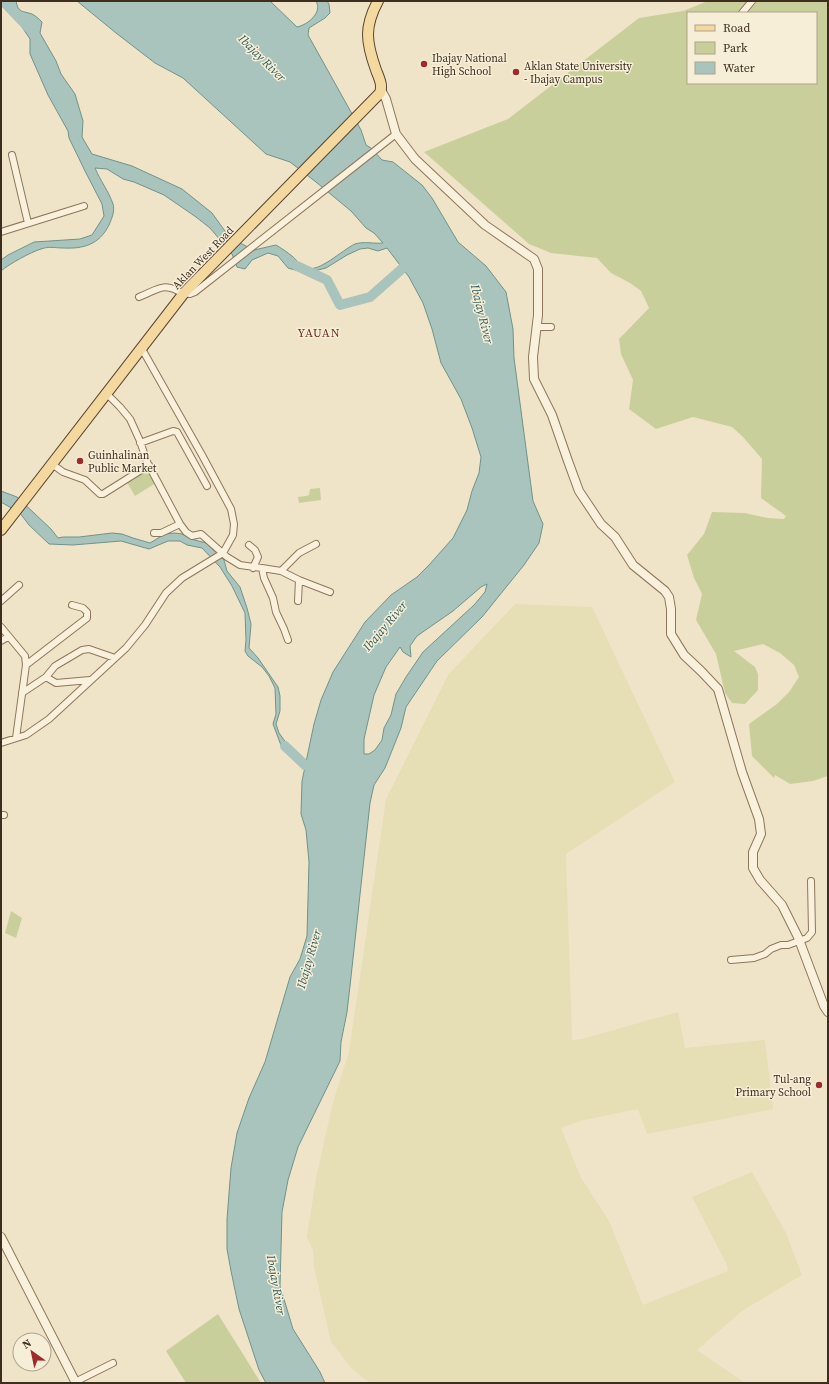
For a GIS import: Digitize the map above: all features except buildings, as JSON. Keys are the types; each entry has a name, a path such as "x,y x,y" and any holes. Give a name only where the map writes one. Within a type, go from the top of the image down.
{"main road":[{"path":"378,1 370,18 368,36 370,50 381,84 381,90"},
{"name":"Aklan West Road","path":"1,530 184,294 357,118 381,90"}],"street":[{"path":"743,12 752,1"},
{"path":"381,90 386,99 396,134 404,146 426,171 454,195 484,225 534,259 538,269 536,327 533,358 534,379 552,416 579,491 602,524 615,538 633,565 665,590 669,597 671,609 671,634 684,655 702,671 718,689 742,772 759,819 760,834 753,852 752,868 760,880 782,905 799,941 827,1009"},
{"path":"139,297 168,286 184,294 195,292 396,134"},
{"path":"12,155 28,223"},
{"path":"1,232 84,206"},
{"path":"536,327 551,326"},
{"path":"1,743 26,735 49,719 126,648 145,625 166,593 182,578 223,553 233,535 234,524 231,509 199,449 142,349"},
{"path":"107,394 120,406 130,419 149,465 180,524 190,535 201,534 240,565 281,571 330,592"},
{"path":"140,443 173,431 177,432 207,486"},
{"path":"52,464 63,472 85,480 100,494 103,494 149,465"},
{"path":"154,533 162,533 180,524"},
{"path":"281,571 299,553 316,544"},
{"path":"249,545 255,550 258,557 253,568"},
{"path":"262,568 264,578 273,598 276,612 288,640"},
{"path":"298,601 299,580"},
{"path":"1,601 19,585"},
{"path":"26,665 87,618 86,612 83,608 72,605"},
{"path":"1,627 25,656 26,665 16,738"},
{"path":"1,641 8,637"},
{"path":"22,693 46,677 55,666 82,650 89,649 115,658"},
{"path":"46,677 56,683 90,680"},
{"path":"731,960 754,958 781,945 807,938 812,932 811,881"},
{"path":"1,1237 75,1382 113,1363"}],"shaded area":[{"path":"515,604 592,607 675,782 566,854 572,1040 582,1039 678,1012 685,1048 765,1040 773,1109 647,1134 638,1109 584,1120 561,1128 580,1176 609,1221 643,1305 728,1271 727,1265 692,1197 752,1172 786,1233 802,1275 742,1311 697,1350 745,1383 370,1383 353,1370 331,1342 314,1267 313,1250 307,1237 316,1178 333,1102 349,1052 386,799 448,675"}],"green space":[{"path":"708,1 828,1 828,776 813,781 790,784 775,775 774,778 752,756 749,724 777,704 789,692 799,677 794,665 780,653 763,644 734,651 755,667 758,674 758,690 745,704 732,703 725,693 716,654 696,620 702,594 694,578 687,555 704,534 712,512 745,513 768,518 784,519 786,516 761,498 762,459 732,427 693,417 656,429 629,409 633,380 621,354 619,339 649,308 641,291 630,283 611,273 597,258 551,253 529,244 424,152 508,119 639,18 683,11"},
{"path":"148,467 156,483 135,496 126,481"},
{"path":"320,488 321,500 299,503 298,497 309,495 310,489"},
{"path":"11,911 22,918 16,938 5,933"},
{"path":"218,1314 261,1383 186,1383 166,1351"}],"water":[{"name":"Ibajay River","path":"6,1 16,1 20,10 32,14 42,22 40,33 56,61 61,74 75,94 83,121 82,137 92,154 132,166 182,189 212,213 230,238 254,250 276,245 292,256 304,267 311,269 324,264 355,244 383,243 374,233 366,228 351,211 316,182 290,162 266,154 183,78 155,63 77,1 270,1 297,27 305,24 316,14 318,5 316,1 327,1 329,4 330,13 309,28 308,35 361,130 366,145 371,148 382,160 393,162 422,185 432,198 458,242 486,266 506,292 513,329 514,358 533,501 543,524 539,543 524,565 482,617 437,661 406,707 401,728 385,768 374,785 370,803 347,1012 341,1042 340,1061 298,1147 288,1180 282,1212 280,1286 293,1329 320,1372 325,1383 266,1383 259,1370 239,1309 227,1249 227,1219 231,1168 237,1133 249,1098 265,1062 290,977 300,959 307,936 309,862 306,830 301,814 302,781 314,724 321,700 333,672 365,622 391,595 417,577 453,538 467,510 479,473 481,457 461,399 441,363 423,303 409,277 387,248 378,251 368,248 360,249 326,268 306,273 288,268 278,256 268,253 252,260 245,269 237,267 232,254 210,228 196,217 164,195 134,182 123,179 107,169 95,168 114,207 113,214 105,232 90,244 77,248 49,247 41,249 20,258 1,271 1,260 34,242 80,239 92,235 104,216 102,204 69,138 68,131 48,95 30,54 30,39 20,24 17,12","holes":["487,584 485,592 474,605 423,652 396,694 391,715 384,728 382,740 375,750 369,754 364,754 364,739 374,695 386,667 400,647 403,652 411,657 410,646 417,636 453,611 481,587"]},
{"path":"1,491 17,497 51,529 58,538 112,533 122,534 150,543 165,534 175,533 206,543 224,560 227,571 240,587 251,624 249,648 258,658 278,687 280,696 280,711 276,724 279,733 295,757 282,748 273,724 276,714 275,688 269,676 262,667 248,656 245,651 245,613 232,586 220,567 202,548 187,545 180,541 168,541 149,549 121,541 73,545 49,544 29,525 20,513 1,502"}],"waterway":[{"path":"3,1 28,27"},
{"path":"297,266 327,280 340,305 370,297 412,260"},
{"path":"285,746 305,765"}],"place":[{"name":"Ibajay National High School","path":"424,64"},
{"name":"Aklan State University - Ibajay Campus","path":"516,72"},
{"name":"Guinhalinan Public Market","path":"80,461"},
{"name":"Tul-ang Primary School","path":"819,1085"}],"district":[{"name":"YAUAN","path":"319,333"}]}
